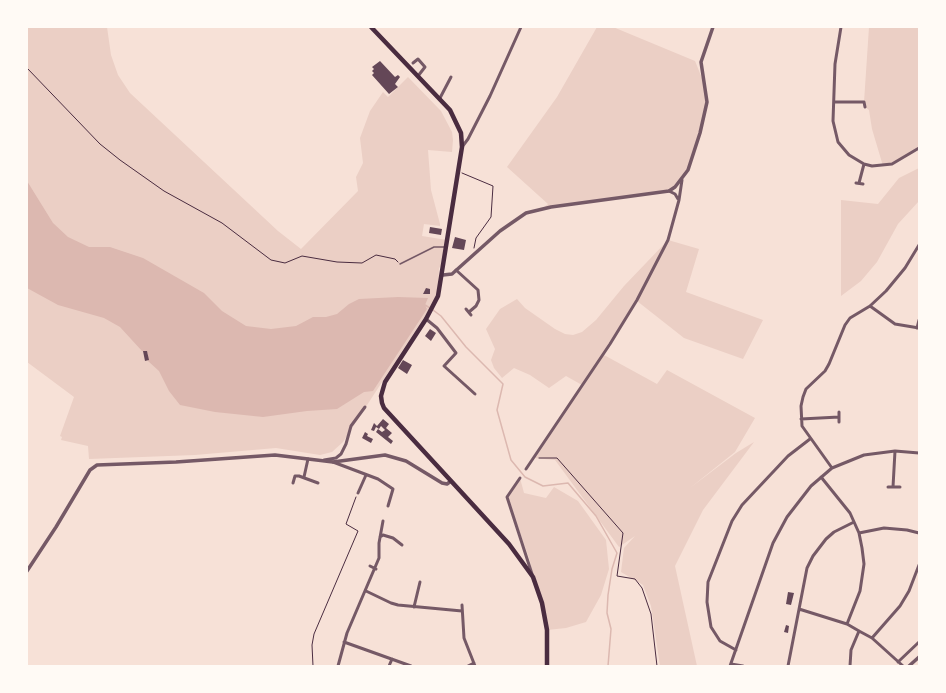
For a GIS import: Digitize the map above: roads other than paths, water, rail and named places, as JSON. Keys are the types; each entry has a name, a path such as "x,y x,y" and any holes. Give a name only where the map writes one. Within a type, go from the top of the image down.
{"main road":[{"path":"370,27 440,98 456,121 461,133 462,147 443,275 438,296 426,319 387,378 383,386 381,400 384,408 509,544 533,577 542,603 547,630 548,666"}],"street":[{"path":"462,147 468,139 490,96 521,27"},
{"path":"526,469 611,343 637,300 668,240 682,180 692,160 707,102 701,62 713,27"},
{"path":"841,27 836,50 833,121 838,142 849,156 864,164 872,166 889,164 919,148"},
{"path":"413,63 418,59 425,67 418,76"},
{"path":"440,98 451,77"},
{"path":"834,102 864,102 865,107"},
{"path":"860,184 864,164"},
{"path":"669,191 682,180"},
{"path":"443,275 452,274 473,254 512,222 533,211 669,191 676,194 678,200"},
{"path":"832,468 802,426 801,406 806,389 829,364 845,325 855,314 870,306 896,280 919,245"},
{"path":"456,270 478,290 479,300 476,306 470,314 466,309"},
{"path":"870,306 895,324 918,328 919,320"},
{"path":"426,319 436,328 456,353 444,366 475,394"},
{"path":"323,460 336,458 340,454 346,444 351,426 366,407"},
{"path":"839,412 839,422"},
{"path":"801,419 839,417"},
{"path":"736,650 720,641 711,627 707,602 708,582 737,512 788,456 810,439"},
{"path":"893,487 895,451"},
{"path":"743,666 731,665 765,563 781,526 803,496 832,468 864,455 895,451 919,453"},
{"path":"27,571 93,466 101,464 176,462 275,455 323,460 333,462 366,475 393,489 388,506"},
{"path":"333,462 385,455 406,461 442,483 447,484 451,481"},
{"path":"304,477 308,459"},
{"path":"358,493 366,475"},
{"path":"293,484 295,476 304,477 318,483"},
{"path":"821,477 845,506 859,533 864,564 863,577 860,591 847,624"},
{"path":"520,478 508,497 533,577"},
{"path":"888,487 900,487"},
{"path":"338,666 344,642 378,563 383,521"},
{"path":"788,666 808,568 819,547 834,532 854,522"},
{"path":"859,533 884,528 907,530 919,533"},
{"path":"380,537 383,535 394,538 402,545"},
{"path":"872,638 900,606 909,591 919,565"},
{"path":"370,566 376,569"},
{"path":"414,607 420,582"},
{"path":"412,586 418,588"},
{"path":"366,591 391,604 462,611"},
{"path":"462,605 464,638 474,665 468,666"},
{"path":"799,609 847,624 872,638 903,666"},
{"path":"850,666 851,650 859,631"},
{"path":"344,642 412,666"},
{"path":"898,662 919,642"},
{"path":"389,666 392,658"},
{"path":"909,666 919,658"}],"lane":[{"path":"400,264 434,247 446,247"}],"waterway":[{"path":"425,305 430,308"},
{"path":"433,310 441,316 466,347 503,384 497,410 511,460 525,477 543,486 568,483 596,516 617,553 612,569 608,595 607,613 611,629 608,666"}]}
